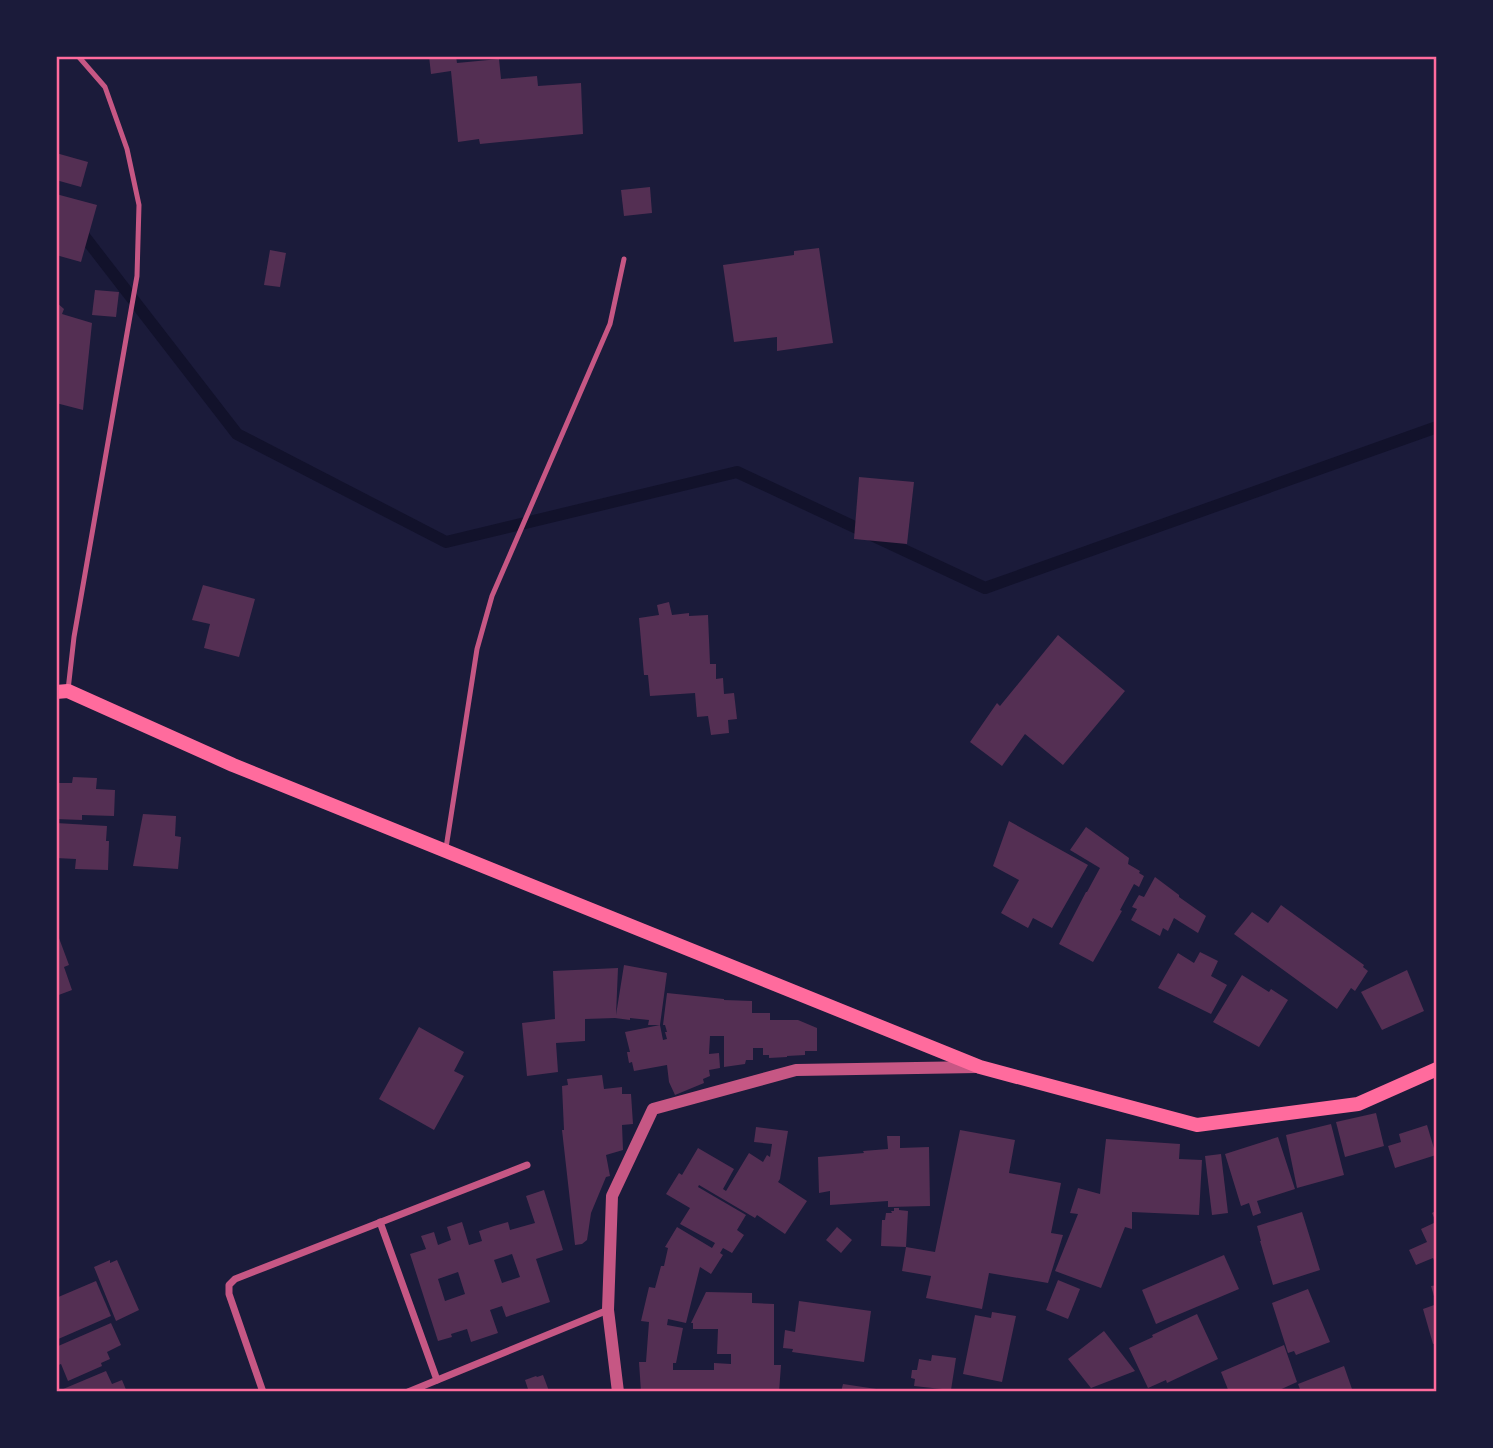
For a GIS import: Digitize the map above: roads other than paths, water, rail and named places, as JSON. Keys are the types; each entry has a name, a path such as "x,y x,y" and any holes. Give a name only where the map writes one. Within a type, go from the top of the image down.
{"main road":[{"path":"62,692 233,765 980,1067 1197,1125 1358,1104 1437,1069"}],"street":[{"path":"618,1392 608,1310 612,1196 653,1109 796,1070 980,1067"},
{"path":"263,1392 229,1294 229,1285 235,1279 527,1165"},
{"path":"380,1222 437,1380"},
{"path":"408,1392 608,1310"}],"lane":[{"path":"62,692 137,276 139,205 127,149 105,87 78,56"},
{"path":"445,851 477,649 492,596 610,324 624,260"}],"waterway":[{"path":"77,227 237,434 446,542 737,472 985,588 1437,427"}]}
